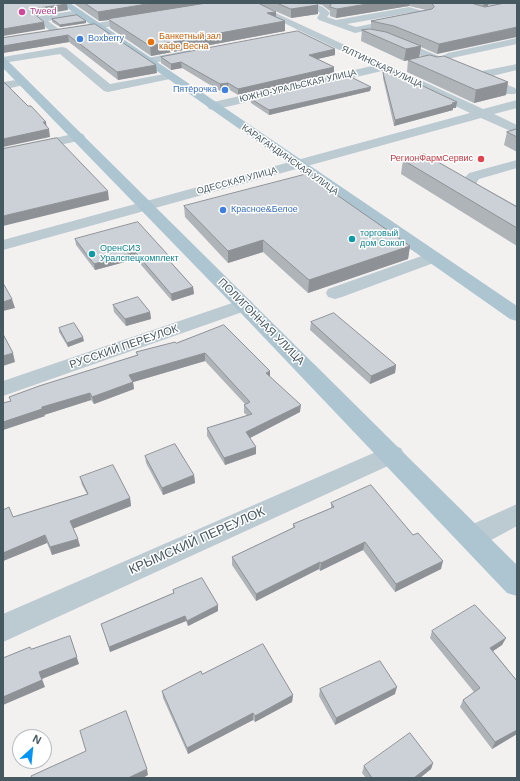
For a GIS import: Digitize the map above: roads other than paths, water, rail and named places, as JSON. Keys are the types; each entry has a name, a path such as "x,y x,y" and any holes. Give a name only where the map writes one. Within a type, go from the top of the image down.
{"main road":[{"name":"КАРАГАНДИНСКАЯ УЛИЦА","path":"64,3 297,165 517,315"},
{"name":"ПОЛИГОННАЯ УЛИЦА","path":"3,61 392,454 517,584"}],"street":[{"name":"ЯЛТИНСКАЯ УЛИЦА","path":"247,3 517,130"},
{"path":"308,3 321,9 325,13 322,18 359,33 388,39 511,91"},
{"path":"455,3 483,12 503,8 489,3"},
{"path":"330,42 426,15 412,10 405,10 335,23"},
{"path":"58,32 40,19 79,13"},
{"path":"42,35 150,17"},
{"path":"292,34 307,31"},
{"path":"397,74 437,65 448,56 517,41"},
{"path":"3,61 62,50 108,88 170,76"},
{"path":"148,61 201,51"},
{"name":"ЮЖНО-УРАЛЬСКАЯ УЛИЦА","path":"213,106 383,67"},
{"path":"475,76 517,67"},
{"path":"3,86 23,82"},
{"name":"ОДЕССКАЯ УЛИЦА","path":"3,245 517,104"},
{"path":"3,153 78,137"},
{"path":"517,164 474,176 469,181 470,186 517,213"},
{"path":"334,293 433,258"},
{"name":"РУССКИЙ ПЕРЕУЛОК","path":"3,390 244,305"},
{"name":"КРЫМСКИЙ ПЕРЕУЛОК","path":"3,628 392,454"},
{"path":"472,537 517,514"}],"place":[{"name":"Tweed","path":"22,12"},
{"name":"Boxberry","path":"80,39"},
{"name":"Банкетный зал кафе Весна","path":"151,42"},
{"name":"Пятёрочка","path":"225,90"},
{"name":"РегионФармСервис","path":"481,159"},
{"name":"Красное&Белое","path":"223,210"},
{"name":"торговый дом Сокол","path":"352,239"},
{"name":"ОренСИЗ Уралспецкомплект","path":"92,254"}]}
